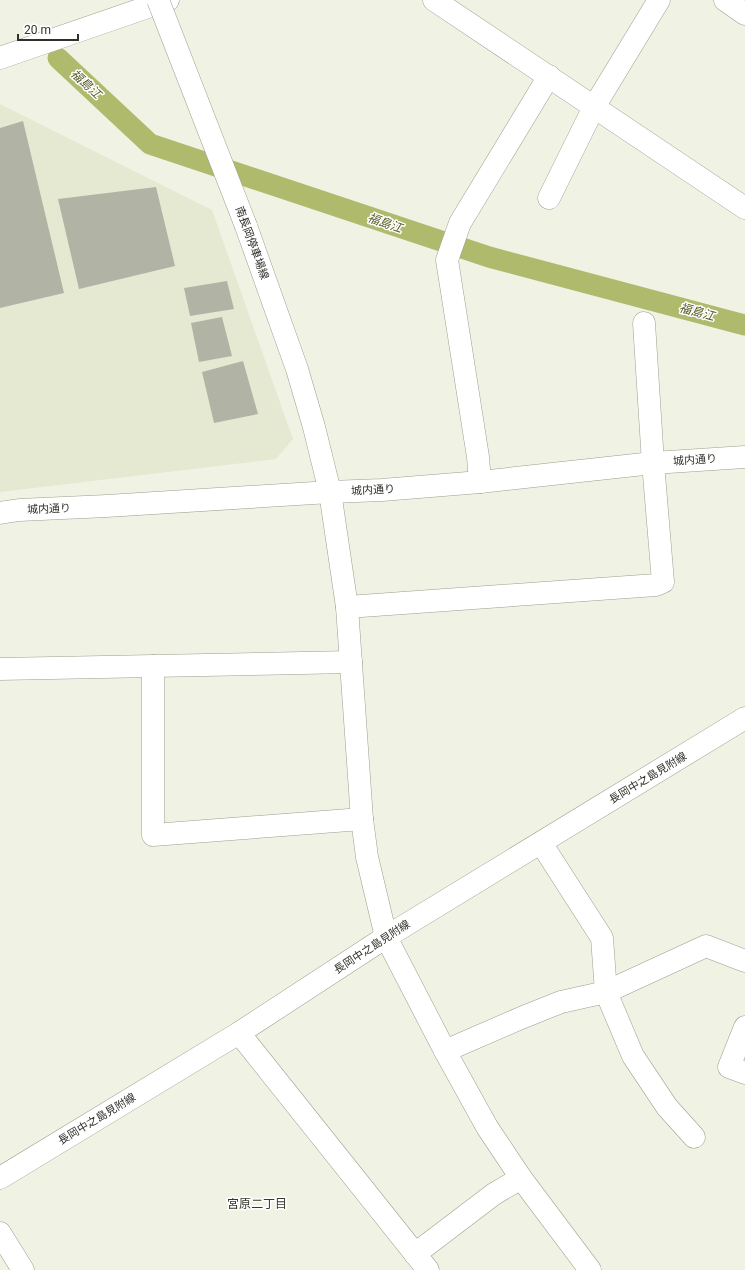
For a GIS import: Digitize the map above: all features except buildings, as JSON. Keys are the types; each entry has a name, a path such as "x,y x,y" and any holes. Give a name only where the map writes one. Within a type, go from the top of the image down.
{"street":[{"name":"南長岡停車場線","path":"158,0 246,226 297,369 314,427 330,492 347,607 362,819 367,857 386,937 445,1052 487,1128 521,1178 590,1270"},
{"path":"0,58 168,0"},
{"path":"434,0 745,208"},
{"path":"549,198 594,107 659,0"},
{"path":"725,0 745,14"},
{"path":"480,482 478,457 447,260 460,223 549,76"},
{"path":"347,607 656,585 664,582 653,463 644,323"},
{"name":"城内通り","path":"0,512 382,490 480,482 653,463 745,457"},
{"path":"0,669 351,662"},
{"path":"153,666 153,835 362,819"},
{"name":"長岡中之島見附線","path":"0,1178 239,1034 386,937 745,718"},
{"path":"541,843 602,938 606,992 633,1056 667,1107 694,1136"},
{"path":"445,1052 520,1018 561,1002 606,992 706,946 745,961"},
{"path":"745,1027 729,1067 745,1073"},
{"path":"239,1034 421,1262 494,1194 521,1178"},
{"path":"0,1233 23,1270"}],"shaded area":[{"path":"0,104 212,210 293,439 276,459 0,492"}],"waterway":[{"name":"福島江","path":"58,58 150,144 489,257 745,325"}],"district":[{"name":"宮原二丁目","path":"257,1204"}]}
